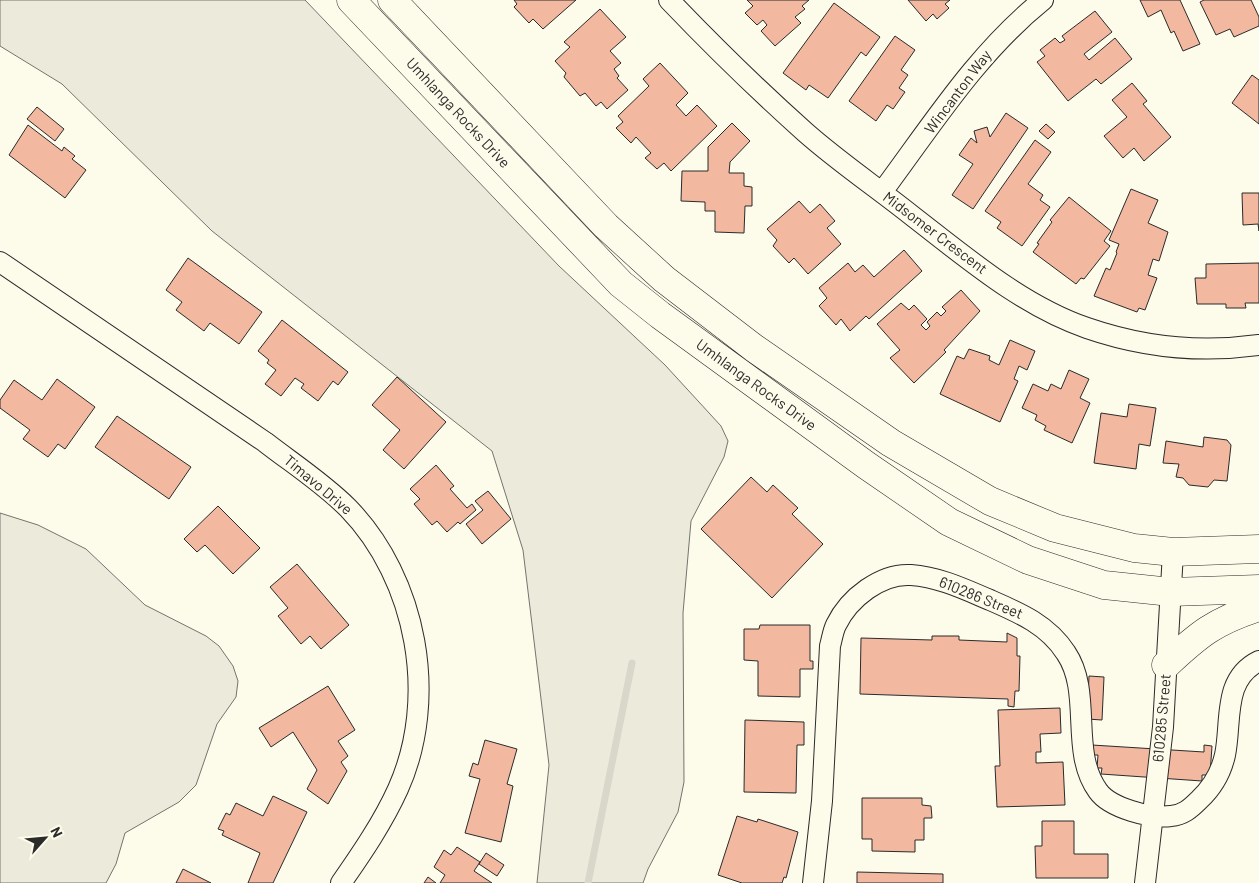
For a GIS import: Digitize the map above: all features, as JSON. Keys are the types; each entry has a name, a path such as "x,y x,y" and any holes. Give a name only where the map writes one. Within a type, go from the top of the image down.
{"main road":[{"name":"Umhlanga Rocks Drive","path":"351,0 621,284 660,315 859,459 950,522 1028,560 1104,585 1171,592 1259,589"},
{"name":"Umhlanga Rocks Drive","path":"392,0 606,226 664,278 754,348 892,443 990,501 1055,528 1134,548 1173,552 1259,549"},
{"path":"1166,665 1202,632 1239,613 1259,607"}],"street":[{"name":"Midsomer Crescent","path":"669,0 741,73 798,126 846,166 961,254 1040,307 1086,328 1161,346 1221,349 1259,345"},
{"name":"Wincanton Way","path":"882,192 957,89 999,38 1043,0"},
{"name":"Timavo Drive","path":"0,262 265,442 306,473 347,506 388,564 398,584 412,629 417,661 418,712 415,734 398,788 371,840 341,883"},
{"name":"610285 Street","path":"1145,883 1163,727 1173,552"},
{"name":"610286 Street","path":"813,883 822,801 830,646 836,626 852,602 864,592 895,576 918,576 952,584 1026,616 1044,627 1056,638 1075,669 1080,728 1091,780 1099,793 1110,801 1128,810 1153,816 1169,817 1185,813 1211,788 1225,756 1233,688 1243,672 1259,661"}],"shaded area":[{"path":"0,0 305,0 559,266 665,365 721,426 728,441 724,457 691,521 683,613 684,782 678,812 648,869 643,883 537,883 549,765 523,550 492,451 212,231 62,84 0,46"},
{"path":"0,513 38,525 86,549 145,605 206,636 219,646 233,666 238,681 236,697 217,724 196,785 179,802 125,833 116,864 106,883 0,883"}],"building":[{"path":"514,0 576,0 543,29 533,19 529,23 514,7 517,4"},
{"path":"747,0 809,0 802,6 805,9 795,17 801,23 775,46 761,31 767,25 763,20 757,25 745,13 753,6"},
{"path":"908,0 950,0 945,4 949,8 937,19 933,14 926,21"},
{"path":"1140,0 1180,0 1200,44 1183,51 1174,31 1171,33 1161,10 1148,17"},
{"path":"1204,0 1251,0 1259,17 1259,26 1234,37 1230,29 1216,35 1200,2"},
{"path":"834,3 880,37 866,56 861,52 828,98 809,85 806,90 783,73"},
{"path":"600,9 626,37 610,51 621,63 614,69 619,76 617,78 628,90 607,109 601,102 596,106 585,93 580,96 564,77 566,73 555,61 570,47 564,42"},
{"path":"1095,11 1112,32 1084,54 1089,60 1115,38 1132,59 1101,84 1096,79 1068,101 1037,62 1045,56 1040,50 1055,38 1060,43 1065,40 1062,36"},
{"path":"895,36 915,50 901,70 908,75 899,88 905,92 893,109 887,105 876,121 849,101"},
{"path":"660,63 688,93 676,105 686,116 697,105 717,126 671,171 664,163 657,169 645,158 651,153 636,137 631,143 616,128 623,122 618,116 649,86 643,79"},
{"path":"1252,75 1259,80 1259,124 1232,103"},
{"path":"1132,83 1147,101 1143,104 1171,137 1144,161 1134,148 1123,158 1104,136 1127,117 1112,100"},
{"path":"37,107 64,129 55,141 27,119"},
{"path":"1006,113 1028,128 973,209 952,195 973,164 959,155 971,138 977,143 974,131 987,127 990,137"},
{"path":"732,123 750,141 730,162 729,173 744,173 744,186 752,187 752,206 745,206 744,233 715,232 715,211 705,211 705,202 681,201 682,171 708,171 708,147"},
{"path":"1046,124 1055,132 1048,139 1039,131"},
{"path":"28,125 62,151 64,147 75,156 72,159 86,170 65,198 9,155"},
{"path":"1035,140 1051,152 1028,184 1043,195 1040,200 1050,207 1022,246 997,228 1001,222 985,211"},
{"path":"1131,189 1158,200 1148,223 1168,232 1159,261 1153,259 1148,275 1157,278 1145,310 1139,308 1137,312 1094,296 1106,268 1110,270 1117,253 1119,244 1109,240"},
{"path":"1242,193 1259,193 1259,231 1258,224 1243,225"},
{"path":"1069,197 1111,231 1104,241 1110,246 1084,279 1081,278 1076,284 1033,252 1052,222 1050,220"},
{"path":"799,201 810,213 820,204 835,221 827,228 841,244 808,274 794,258 789,263 773,246 777,240 767,229"},
{"path":"904,250 922,271 869,319 866,316 850,331 841,319 836,325 819,306 827,298 819,288 848,263 855,272 863,265 874,277"},
{"path":"188,258 262,312 239,344 210,323 204,331 176,310 182,302 166,290"},
{"path":"1259,263 1259,303 1245,303 1246,308 1226,308 1226,304 1197,304 1195,278 1206,278 1206,264"},
{"path":"961,290 980,311 944,350 946,352 914,383 890,358 900,350 877,324 901,303 909,310 914,305 927,319 921,325 926,330 930,326 927,322 937,312 941,316 946,311 942,307"},
{"path":"282,320 348,372 338,385 333,381 318,401 301,388 304,384 295,378 281,396 265,384 276,370 267,363 269,360 258,351"},
{"path":"1010,340 1035,351 1027,370 1019,366 1014,379 1018,381 1000,422 940,394 957,356 964,359 969,349 990,356 989,360 999,365"},
{"path":"1069,370 1089,379 1080,398 1090,403 1072,443 1044,430 1046,426 1035,420 1037,415 1022,408 1033,384 1048,391 1051,384 1061,389"},
{"path":"397,377 446,422 404,469 383,450 400,430 372,405"},
{"path":"57,379 95,407 65,449 58,444 48,457 23,439 30,430 0,408 0,400 14,380 42,400"},
{"path":"1129,404 1156,408 1150,446 1139,444 1136,469 1094,463 1101,413 1127,417"},
{"path":"117,416 191,467 169,499 95,447"},
{"path":"1204,437 1227,440 1231,445 1227,481 1214,480 1208,487 1189,485 1183,478 1176,477 1179,464 1163,463 1166,441 1203,447"},
{"path":"436,465 454,486 450,489 467,508 472,504 476,510 447,532 437,521 432,525 414,504 420,499 410,489"},
{"path":"751,477 767,492 773,485 798,508 792,514 823,544 772,598 701,529"},
{"path":"488,491 511,519 482,544 466,524 483,510 475,501"},
{"path":"218,506 260,548 233,574 205,545 197,552 184,539"},
{"path":"297,564 349,625 321,649 310,636 301,644 278,616 288,608 270,587"},
{"path":"760,625 810,625 810,661 813,661 813,669 800,669 800,697 758,696 758,661 744,660 744,629 759,629"},
{"path":"1007,633 1017,638 1017,656 1020,656 1019,691 1015,691 1014,707 1008,706 1008,699 860,694 861,638 932,640 932,636 959,636 959,640 1007,642"},
{"path":"1089,676 1104,677 1102,720 1087,719"},
{"path":"328,686 355,730 338,741 348,756 341,762 347,771 328,804 307,789 317,770 293,732 271,747 259,728"},
{"path":"1060,708 1061,733 1040,734 1041,752 1036,752 1036,763 1063,762 1065,805 997,807 995,766 1000,766 998,710"},
{"path":"745,720 804,722 804,745 797,745 796,793 744,792"},
{"path":"485,740 517,749 507,784 513,786 501,842 465,833 480,779 469,776 473,763 478,765"},
{"path":"1092,745 1204,752 1204,745 1212,746 1210,775 1202,775 1202,781 1101,774 1102,768 1097,768 1098,755 1092,755"},
{"path":"273,796 307,812 273,883 248,883 260,853 222,835 224,831 218,829 226,813 230,815 236,803 263,816"},
{"path":"862,798 922,798 922,805 931,806 932,818 924,818 924,840 915,840 915,852 872,851 872,839 862,839"},
{"path":"737,816 757,822 758,819 798,832 786,878 784,877 782,883 742,883 718,875"},
{"path":"1042,821 1074,821 1074,854 1108,854 1108,878 1036,878 1035,846 1042,846"},
{"path":"457,847 480,862 474,871 492,883 440,883 445,875 434,867 444,850 451,855"},
{"path":"486,853 504,865 497,876 479,864"},
{"path":"183,869 211,883 176,883"},
{"path":"857,872 943,874 943,883 857,883"},
{"path":"428,877 436,883 424,883"}],"waterway":[{"path":"588,883 632,663"}]}
